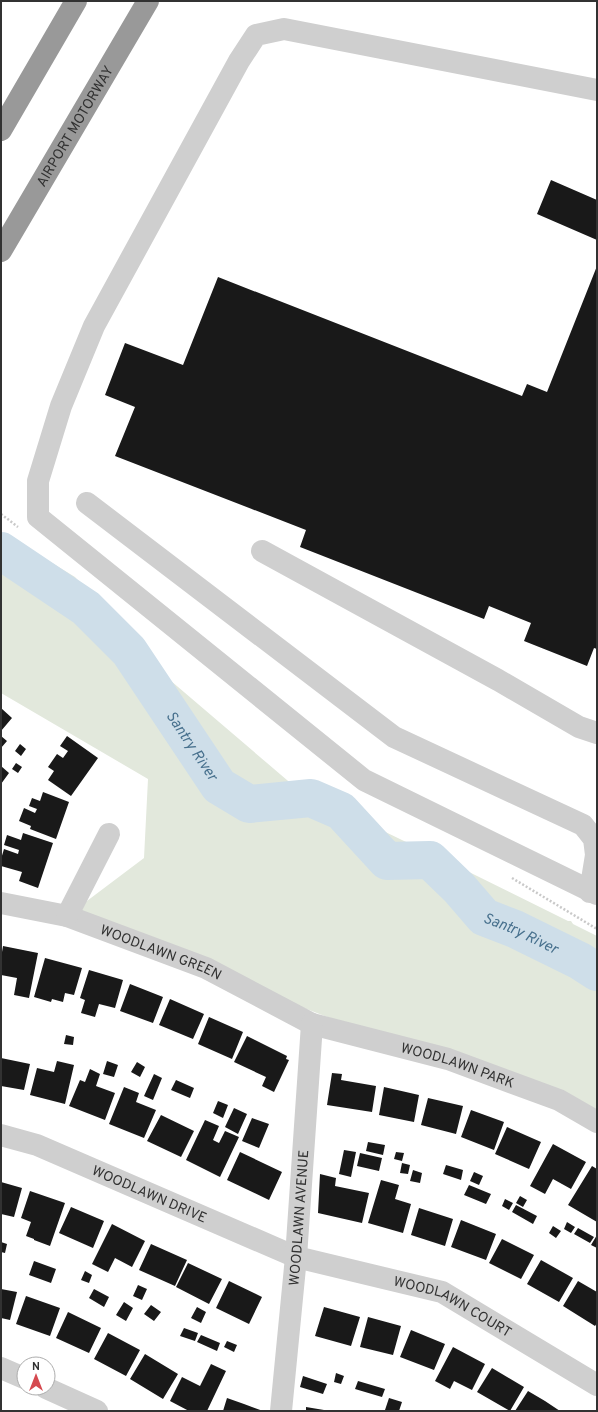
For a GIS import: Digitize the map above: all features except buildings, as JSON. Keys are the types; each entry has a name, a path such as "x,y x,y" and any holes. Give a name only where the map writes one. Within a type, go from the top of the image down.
{"highway":[{"path":"1,130 76,1"},
{"name":"AIRPORT MOTORWAY","path":"1,251 148,1"}],"street":[{"path":"87,503 394,737 583,825 594,839 596,855 594,893 364,780 38,517 38,481 61,406 94,326 239,61 256,35 284,30 597,90"},
{"path":"262,551 498,680 579,727 597,733"},
{"path":"67,916 109,834"},
{"name":"WOODLAWN GREEN","path":"1,903 67,916 206,968 312,1024"},
{"name":"WOODLAWN PARK","path":"312,1024 448,1059 558,1100 597,1122"},
{"name":"WOODLAWN AVENUE","path":"281,1411 296,1257 312,1024"},
{"name":"WOODLAWN DRIVE","path":"1,1135 37,1145 296,1257"},
{"name":"WOODLAWN COURT","path":"296,1257 442,1292 597,1385"},
{"path":"1,1368 16,1375"},
{"path":"56,1393 97,1411"}],"shaded area":[{"path":"21,544 75,577 164,675 308,798 339,813 340,810 568,921 571,921 573,924 597,936 597,1111 322,1015 67,916 144,858 148,779 1,693 1,545"}],"waterway":[{"name":"Santry River","path":"1,551 86,608 129,651 219,786 249,804 311,798 341,811 387,861 430,860 459,888 484,917 515,929 580,961 597,972"}]}
